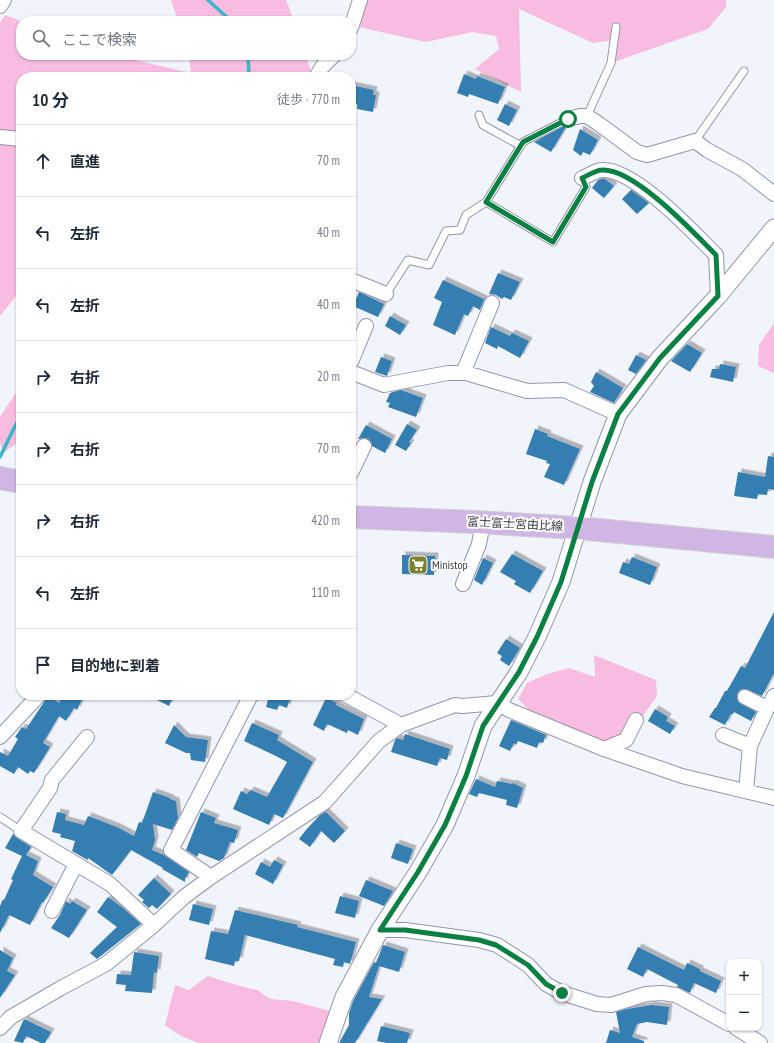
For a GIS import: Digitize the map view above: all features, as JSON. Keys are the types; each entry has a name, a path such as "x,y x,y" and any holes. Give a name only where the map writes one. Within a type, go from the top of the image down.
{"main road":[{"path":"0,478 16,481"},
{"name":"富士富士宮由比線","path":"356,517 483,522 578,528 774,547"}],"street":[{"path":"0,6 4,0"},
{"path":"355,16 360,0"},
{"path":"319,72 322,66 329,60"},
{"path":"568,119 587,116 637,152 646,155 694,141 707,150 742,169 774,194"},
{"path":"0,137 16,139"},
{"path":"582,178 601,170 617,172 633,180 676,214 716,255 718,296"},
{"path":"328,1043 344,997 380,930 418,872 445,825 466,776 483,726 519,672 550,609 561,582 592,482 618,414 660,358 718,296 774,228"},
{"path":"356,287 386,294"},
{"path":"463,373 492,303"},
{"path":"356,350 366,326"},
{"path":"356,374 384,385 448,374 463,373 527,391 564,390 618,414"},
{"path":"356,463 364,446"},
{"path":"463,584 479,544 483,522"},
{"path":"745,697 771,702 750,746 746,791"},
{"path":"0,737 34,700"},
{"path":"211,877 171,850 248,700"},
{"path":"355,700 401,725"},
{"path":"0,1028 11,1017 106,964 154,925 184,897 211,877 325,802 379,741 401,725 454,705 462,706 497,703 509,710 604,749 682,776 774,798"},
{"path":"604,749 626,740 636,720"},
{"path":"723,735 750,746"},
{"path":"87,737 52,780 50,788 21,831 110,884 154,925"},
{"path":"52,911 76,864"},
{"path":"380,930 405,930 479,940 496,945 528,965 546,984 562,993 597,1004 611,1005 646,994 662,992 676,995 726,1022"},
{"path":"741,1031 760,1043"}],"lane":[{"path":"587,116 611,63 616,27"},
{"path":"694,141 744,71"},
{"path":"479,115 483,125 521,146"},
{"path":"386,294 408,260 429,265 446,231 460,230 466,215 486,202 523,142 568,119"},
{"path":"486,202 553,242 586,187 582,178"},
{"path":"0,817 21,831"}],"shaded area":[{"path":"171,0 286,0 292,16 176,16"},
{"path":"366,0 726,0 726,7 708,29 611,63 615,40 593,43 519,9 521,92 475,69 499,49 496,36 472,32 426,42 358,27"},
{"path":"5,15 16,19 16,60 135,60 187,72 16,72 16,296 0,316 0,23"},
{"path":"190,60 307,60 311,72 191,72"},
{"path":"774,323 774,373 758,366 759,345"},
{"path":"16,393 16,444 3,453 0,442 0,417"},
{"path":"594,655 656,680 657,696 620,749 529,710 518,699 527,683 547,674 569,668 595,677"},
{"path":"208,976 257,990 270,999 293,1001 330,1011 318,1043 198,1043 179,1035 165,1025 175,985 189,990"}],"building":[{"path":"464,74 476,79 477,76 505,87 498,104 469,94 468,97 457,93"},
{"path":"356,86 374,90 373,95 376,95 373,112 357,109"},
{"path":"505,104 517,110 509,126 497,120"},
{"path":"564,126 566,127 551,152 534,142"},
{"path":"580,129 598,140 590,155 583,152 581,156 573,150"},
{"path":"605,179 614,186 604,198 592,188 598,180"},
{"path":"631,190 649,203 637,214 622,199"},
{"path":"498,273 520,282 511,300 504,297 502,299 496,295 489,294"},
{"path":"443,280 484,299 480,310 473,306 468,316 464,314 455,335 433,325 442,302 434,298"},
{"path":"359,292 384,304 378,317 356,307 356,299"},
{"path":"390,316 406,325 400,335 385,326"},
{"path":"491,327 510,336 512,333 529,341 520,358 498,346 497,349 485,343"},
{"path":"687,344 702,353 690,372 671,361"},
{"path":"636,355 646,360 636,374 628,370"},
{"path":"381,357 392,361 387,376 375,372"},
{"path":"720,364 736,367 733,382 710,377 712,369 719,369"},
{"path":"596,372 623,388 614,403 590,392 594,386 591,382"},
{"path":"401,390 423,398 416,417 388,407 390,403 386,402 390,393"},
{"path":"407,424 417,430 409,442 411,443 406,451 395,445"},
{"path":"366,425 392,439 385,453 372,446 368,439 358,439"},
{"path":"535,429 548,434 547,436 580,449 564,485 544,477 550,464 546,463 547,461 526,454"},
{"path":"768,456 774,457 774,490 768,489 767,495 758,494 757,499 734,496 738,472 765,477"},
{"path":"512,554 543,571 530,593 514,584 516,581 500,572"},
{"name":"Ministop","path":"402,555 435,556 434,575 402,574"},
{"path":"632,557 657,567 650,585 619,573 623,562 629,564"},
{"path":"483,558 493,563 482,585 474,580"},
{"path":"774,612 774,673 762,696 745,689 740,690 737,694 738,702 756,712 751,721 734,712 731,714 725,725 709,717 716,708 725,691 727,691 741,666 745,668"},
{"path":"506,639 520,648 509,666 500,660 502,656 497,653"},
{"path":"45,700 54,700 59,703 60,700 82,700 77,710 74,708 66,721 59,716 43,743 50,747 34,773 30,771 28,774 18,767 14,774 0,766 0,752 8,756 18,739 15,737 22,727 26,729"},
{"path":"157,700 172,700 169,706"},
{"path":"268,700 289,700 287,708 279,705 277,710 266,707"},
{"path":"325,700 330,700 337,703 336,705 364,719 358,735 348,730 347,733 327,724 324,731 313,725"},
{"path":"655,709 668,717 666,721 675,726 670,734 648,721"},
{"path":"511,720 546,735 543,743 539,742 537,748 518,741 516,745 514,743 510,751 499,746"},
{"path":"252,723 279,735 277,740 313,762 283,818 274,814 269,825 233,809 241,791 247,794 251,790 267,797 287,762 244,741"},
{"path":"174,725 186,737 208,740 205,762 191,760 190,753 186,753 165,743"},
{"path":"405,734 450,749 447,760 440,758 437,766 391,752 395,740 397,738 403,740"},
{"path":"476,779 495,787 497,781 513,783 523,788 517,808 506,805 507,800 479,793 477,797 469,794"},
{"path":"153,792 176,801 178,818 172,830 153,824 155,840 152,850 164,855 189,872 185,882 131,850 112,875 88,858 88,860 72,851 75,841 60,837 61,834 52,832 57,812 66,814 65,820 84,825 88,816 117,827 134,836 139,822 142,823"},
{"path":"201,812 216,818 214,823 238,830 234,843 230,842 224,858 219,861 199,853 197,857 186,850"},
{"path":"326,812 345,831 334,843 321,831 310,847 299,839 320,815"},
{"path":"13,834 31,847 26,855 38,861 33,875 53,887 43,903 42,902 30,925 9,915 0,933 0,906 13,880 11,879 22,856 5,848"},
{"path":"396,843 413,849 408,864 391,858"},
{"path":"274,860 283,865 273,884 255,874 261,862 270,867"},
{"path":"154,878 171,894 157,909 152,905 149,908 142,902 144,900 138,895"},
{"path":"366,880 393,891 384,906 359,896"},
{"path":"340,896 359,901 355,918 335,913"},
{"path":"108,897 141,924 97,959 90,953 117,927 97,912"},
{"path":"66,901 70,904 72,901 87,910 69,938 51,928 60,915"},
{"path":"193,904 213,909 209,925 189,920"},
{"path":"235,910 298,925 297,927 356,942 350,964 344,962 343,967 333,965 335,959 245,935 239,961 235,961 234,966 205,959 211,931 228,934"},
{"path":"383,945 405,952 399,972 379,966 369,997 382,999 355,1043 339,1043 349,1025 349,1013 353,1001 374,962 376,963"},
{"path":"638,947 684,970 687,963 721,981 716,993 694,983 690,993 647,969 643,977 627,969"},
{"path":"0,950 13,958 7,971 15,975 0,998"},
{"path":"134,952 159,956 157,973 154,972 152,993 125,991 126,985 116,984 117,974 131,975"},
{"path":"652,1005 669,1007 667,1025 647,1022 637,1024 632,1037 644,1041 644,1043 606,1043 610,1030 620,1033 616,1012"},
{"path":"24,1019 51,1032 45,1043 41,1043 26,1036 23,1043 14,1041"},
{"path":"381,1026 410,1033 407,1043 387,1043 377,1041"}],"waterway":[{"path":"208,0 226,16"},
{"path":"248,60 249,72"},
{"path":"0,457 16,424"}],"place":[{"name":"Ministop","path":"418,565"}],"route":[{"path":"562,993 546,984 528,965 496,945 479,940 405,930 380,930 418,872 445,825 466,776 483,726 519,672 537,637 561,582 592,482 618,414 660,358 718,296 716,255 676,214 633,180 617,172 601,170 582,178 586,187 553,242 486,202 523,142 568,119"}]}
